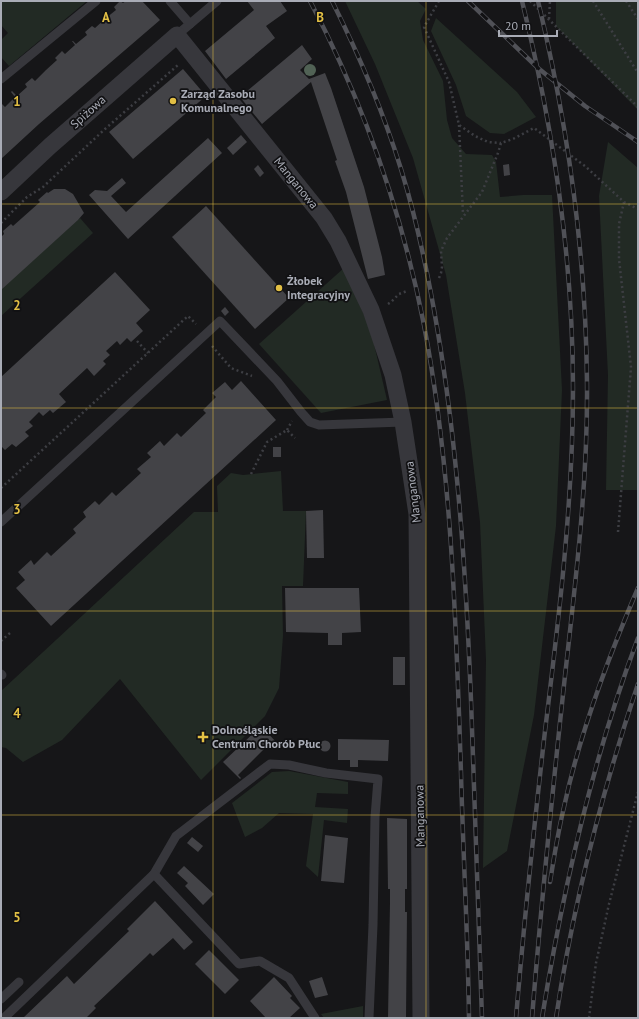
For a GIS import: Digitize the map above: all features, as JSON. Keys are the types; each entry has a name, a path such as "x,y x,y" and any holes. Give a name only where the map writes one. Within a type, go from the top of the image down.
{"street":[{"name":"Spiżowa","path":"1,192 50,146 183,30"},
{"name":"Manganowa","path":"183,30 324,218 338,242 371,310 393,375 403,422 417,514 422,1018"}],"lane":[{"path":"1,78 96,1"},
{"path":"170,1 183,30 217,1"},
{"path":"1,522 220,320 277,381 310,422 319,425 403,422"},
{"path":"8,1015 154,874 176,836 270,764 326,773 378,779 375,817 373,925 369,1018"},
{"path":"154,874 240,964 260,961 289,978 316,1018"},
{"path":"1,998 19,982"}],"path":[{"path":"439,1 424,27 449,82 459,125 464,215"},
{"path":"530,1 638,108"},
{"path":"549,19 550,1"},
{"path":"592,1 638,73"},
{"path":"626,1 638,19"},
{"path":"1,223 27,197 43,187 105,129 183,62"},
{"path":"459,125 475,136 488,142 501,143 513,139 534,128 585,166 624,202 638,210"},
{"path":"439,278 442,268 441,251 447,238 482,192 501,143"},
{"path":"618,532 631,367 619,259 619,224 624,202"},
{"path":"371,310 391,302 399,294 407,291"},
{"path":"1,488 188,316 231,368 257,378"},
{"path":"137,341 148,353"},
{"path":"251,474 267,442 287,430 293,419"},
{"path":"287,430 295,438"},
{"path":"1,641 10,633"},
{"path":"588,1018 596,963 609,904 638,792"}],"shaded area":[{"path":"1,1 87,1 9,66 1,57 1,40 8,33 1,25"},
{"path":"345,1 417,1 426,9 420,21 423,40 443,81 447,120 452,138 466,154 492,155 496,162 500,197 552,195 562,390 556,526 534,715 507,851 483,868 486,660 480,522 465,393 446,275 413,158 375,64"},
{"path":"556,1 638,1 638,110 556,26"},
{"path":"436,18 517,92 536,117 504,134 490,133 466,116 456,85 431,31"},
{"path":"608,142 638,168 638,490 606,490 608,375 599,196"},
{"path":"80,218 93,233 1,316 1,289"},
{"path":"344,268 371,331 387,400 321,413 259,344"},
{"path":"281,471 283,511 306,511 303,586 282,586 283,636 279,688 265,716 201,780 120,679 62,740 23,762 6,748 1,747 1,691 194,512 218,512 217,486 231,473 243,475"},
{"path":"289,771 348,782 348,794 317,793 315,807 348,809 347,823 324,820 318,877 306,866 313,814 279,813 262,828 245,837 232,803 272,772"},
{"path":"363,1006 363,1018 324,1018 321,1014"}],"building":[{"path":"120,1 123,3 126,1 142,1 160,20 39,124 1,159 1,105 2,104 5,107 15,97 11,92 12,91 17,96 27,87 25,84 32,78 35,81 57,60 55,58 62,51 65,54 75,45 72,41 76,44 87,35 85,32 92,26 95,28 105,19 103,16 104,15 106,18 116,10 114,7"},
{"path":"247,1 280,1 287,11 266,26 275,38 226,79 205,51 254,10"},
{"path":"302,45 312,59 300,70 309,79 325,73 331,88 364,187 382,257 385,275 368,279 346,192 335,161 337,160 311,82 262,124 240,97"},
{"path":"183,69 206,96 133,159 109,132"},
{"path":"241,135 247,142 233,155 227,148"},
{"path":"208,138 222,153 128,239 89,195 95,190 107,191 122,178 126,183 111,196 126,212"},
{"path":"509,164 510,175 504,176 503,165"},
{"path":"258,165 264,173 260,177 254,169"},
{"path":"54,189 65,189 73,194 84,213 1,290 1,237 4,234 3,231 11,224 13,226 40,202 38,200 47,192 48,193"},
{"path":"206,206 289,298 255,329 172,237"},
{"path":"115,272 150,310 136,323 143,331 131,342 127,338 120,345 117,341 106,351 110,355 103,361 106,364 94,376 87,368 59,394 66,402 53,413 50,410 43,416 39,412 29,422 33,426 25,432 29,436 16,447 12,444 5,450 1,447 1,377"},
{"path":"225,307 229,312 225,316 221,311"},
{"path":"241,381 276,420 51,626 16,588 25,580 18,572 31,560 34,565 47,552 51,556 76,533 73,529 86,517 83,512 95,501 99,505 112,492 116,496 141,473 137,469 151,457 147,453 160,441 164,446 177,433 181,437 206,413 203,410 216,397 212,393 225,382 232,390"},
{"path":"273,447 281,447 281,457 273,457"},
{"path":"323,510 324,558 307,558 306,511"},
{"path":"285,588 359,588 361,632 342,633 342,645 328,645 328,633 286,632"},
{"path":"393,657 405,657 405,685 393,685"},
{"path":"261,726 277,743 276,744 273,741 264,749 238,775 241,778 240,779 223,762"},
{"path":"338,739 389,740 388,761 358,760 358,767 350,767 350,760 338,760"},
{"path":"325,740 329,742 331,746 329,750 325,752 321,750 319,746 321,742"},
{"path":"387,818 407,819 407,889 405,889 405,912 407,912 406,1018 388,1018 390,889 388,889"},
{"path":"325,835 348,838 344,883 321,881"},
{"path":"192,837 203,846 198,852 187,843"},
{"path":"184,866 214,894 203,905 185,886 188,883 177,873"},
{"path":"155,901 193,942 184,950 173,938 153,956 150,953 94,1006 96,1008 86,1018 23,1018 67,976 74,984 129,931 127,929"},
{"path":"209,950 239,980 225,994 195,964"},
{"path":"274,977 292,996 290,998 300,1008 289,1018 266,1018 250,1001"},
{"path":"322,977 328,995 315,998 309,981"}],"railway":[{"path":"310,1 347,78 379,159 415,283 433,380 441,436 451,548 457,660 469,1018"},
{"path":"332,1 370,84 401,169 426,267 444,373 456,466 467,606 482,1018"},
{"path":"468,1 538,68 585,106 638,142"},
{"path":"516,1018 533,839 568,517 571,474 573,388 569,290 559,193 543,96 522,1"},
{"path":"532,1018 551,810 580,534 587,421 586,335 579,238 558,95 538,1"},
{"path":"550,882 556,844 578,751 606,668 638,588"},
{"path":"542,1018 559,921 581,825 607,731 638,638"},
{"path":"556,1018 571,933 590,849 612,766 638,684"}],"place":[{"name":"Zarząd Zasobu Komunalnego","path":"173,101"},
{"name":"Żłobek Integracyjny","path":"279,288"},
{"name":"Dolnośląskie Centrum Chorób Płuc","path":"203,737"}]}
